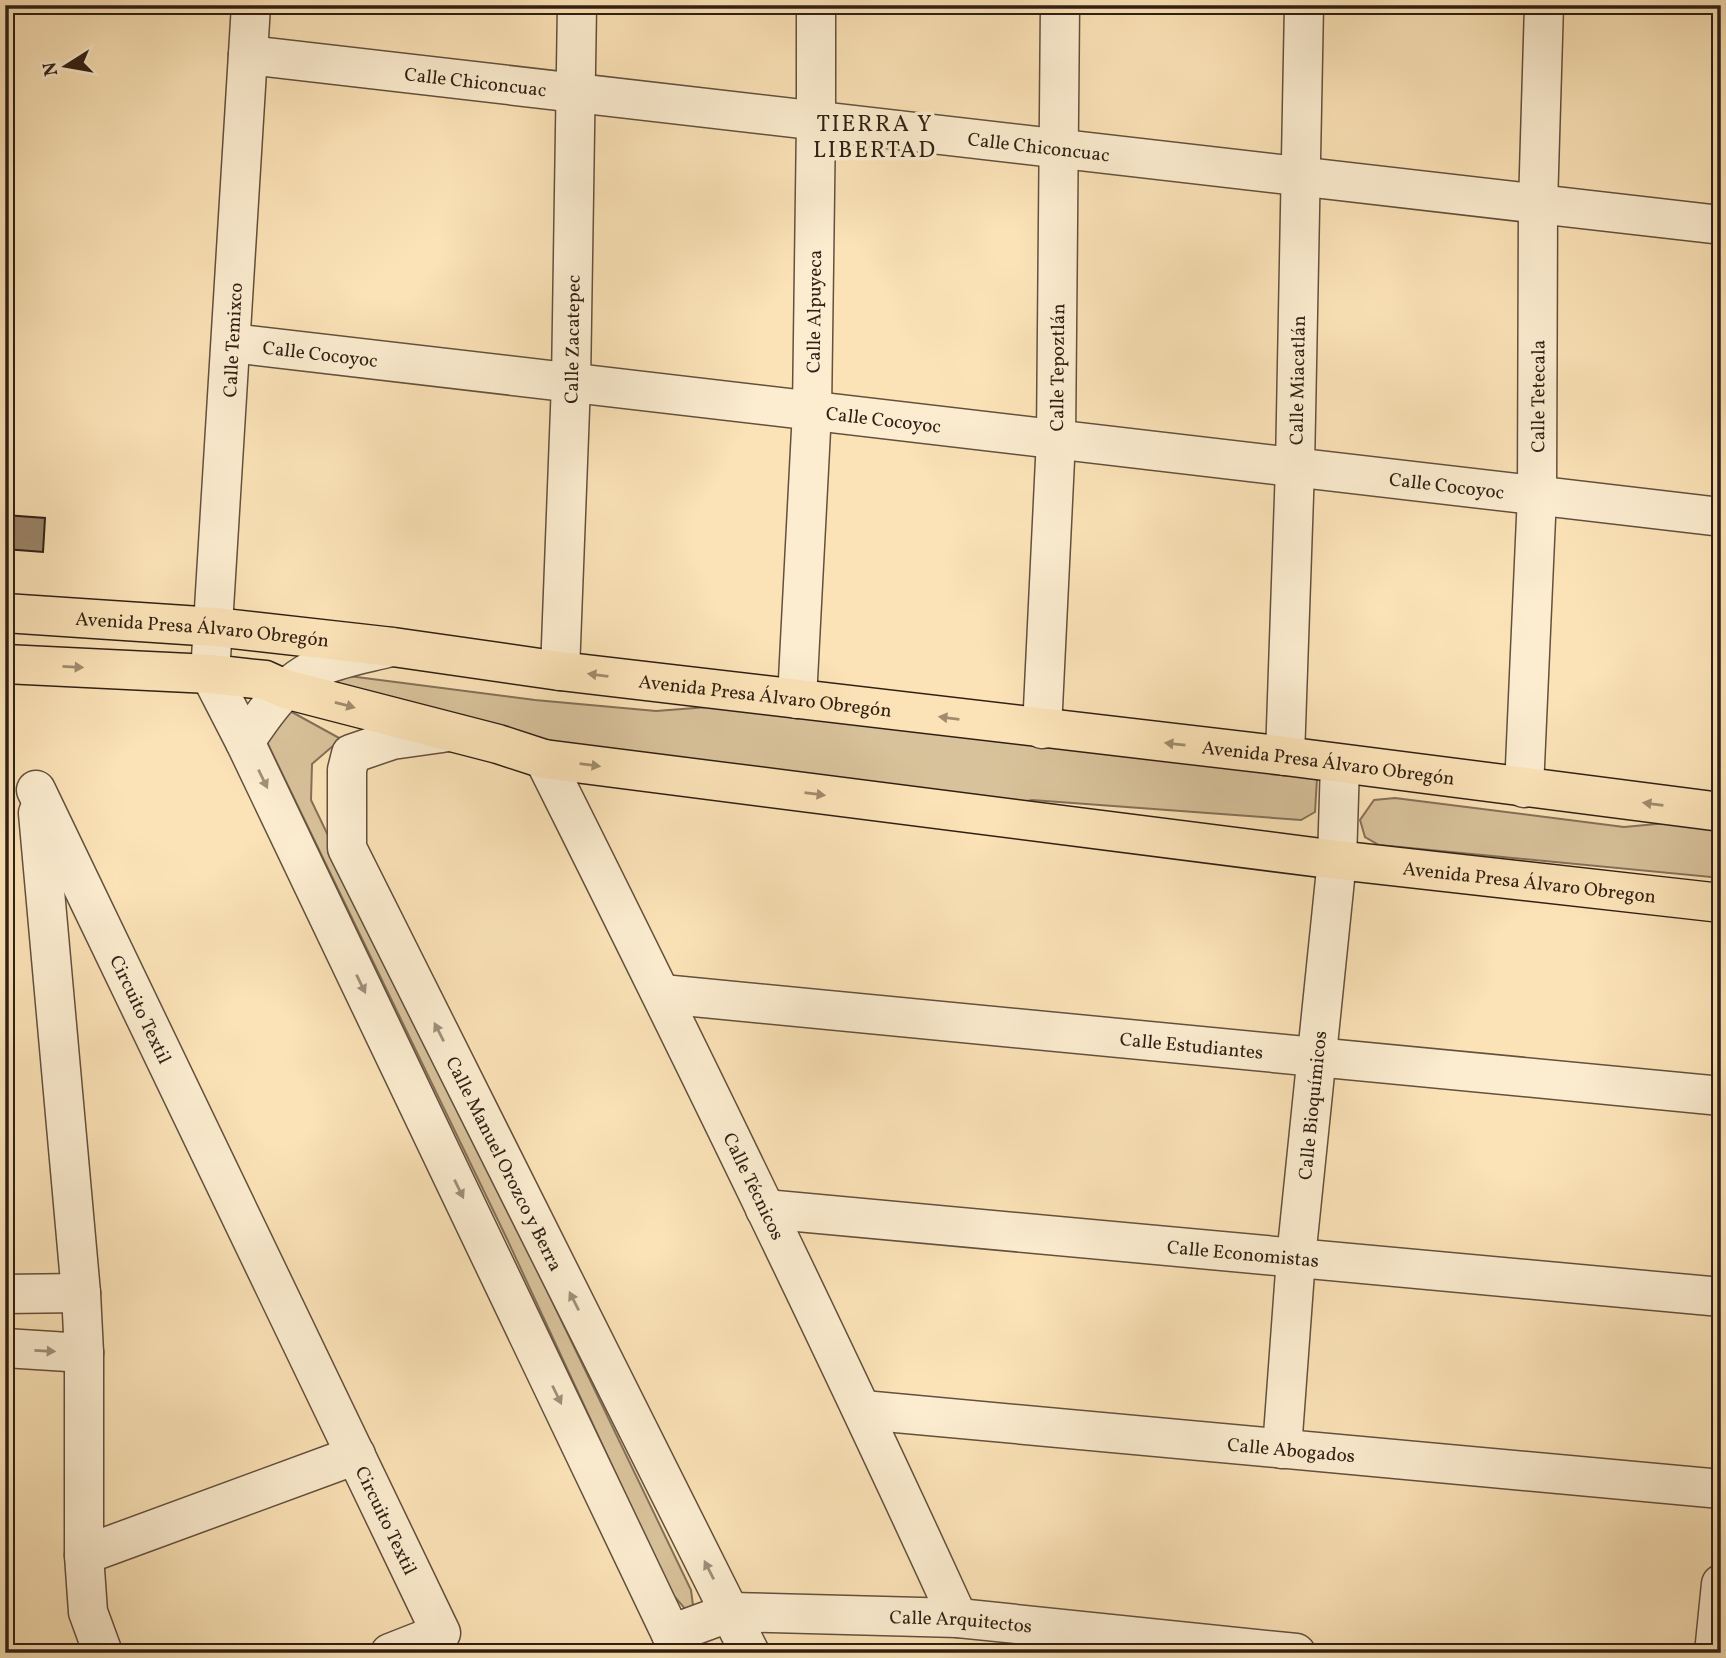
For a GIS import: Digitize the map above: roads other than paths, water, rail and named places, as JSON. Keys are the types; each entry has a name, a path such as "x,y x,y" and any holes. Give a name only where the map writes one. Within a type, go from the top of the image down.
{"main road":[{"name":"Avenida Presa Álvaro Obregón","path":"5,613 215,627 393,647 560,671 1285,756 1721,812"},
{"path":"5,664 210,674 265,680 285,689 544,759 1338,860"},
{"name":"Avenida Presa Álvaro Obregon","path":"1338,860 1721,903"}],"street":[{"name":"Calle Temixco","path":"210,674 215,627 251,5"},
{"name":"Calle Zacatepec","path":"560,671 571,383 577,5"},
{"name":"Calle Alpuyeca","path":"797,699 812,411 816,5"},
{"name":"Calle Tepoztlán","path":"1042,729 1056,439 1060,5"},
{"name":"Calle Miacatlán","path":"1285,756 1295,467 1304,5"},
{"name":"Calle Tetecala","path":"1524,788 1537,495 1538,205 1544,5"},
{"name":"Calle Chiconcuac","path":"248,55 1721,225"},
{"name":"Calle Cocoyoc","path":"232,343 1721,517"},
{"path":"245,742 264,713 285,689 320,666 393,647"},
{"path":"210,674 245,742 675,1643"},
{"name":"Calle Manuel Orozco y Berra","path":"449,732 393,740 351,754 347,770 347,848 750,1653"},
{"name":"Calle Técnicos","path":"544,759 662,994 863,1410 958,1618"},
{"name":"Calle Bioquímicos","path":"1282,1449 1296,1258 1338,860 1340,764"},
{"name":"Circuito Textil","path":"103,1653 88,1612 81,1293 36,790 441,1633 390,1653"},
{"name":"Calle Estudiantes","path":"662,994 1721,1096"},
{"name":"Calle Economistas","path":"765,1209 1721,1297"},
{"path":"5,1294 81,1293"},
{"path":"5,1349 84,1353"},
{"name":"Calle Abogados","path":"863,1410 1721,1489"},
{"path":"85,1555 356,1455"},
{"path":"1714,1653 1721,1584"},
{"name":"Calle Arquitectos","path":"675,1643 731,1612 958,1618 1296,1653"}],"district":[{"name":"TIERRA Y LIBERTAD","path":"875,136"}]}
